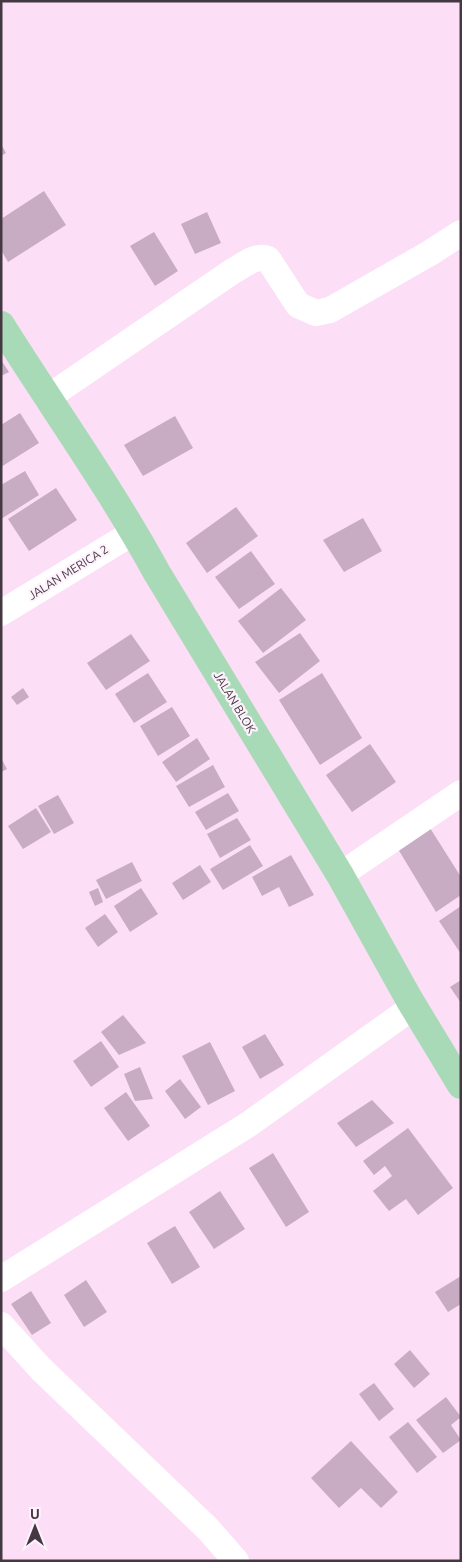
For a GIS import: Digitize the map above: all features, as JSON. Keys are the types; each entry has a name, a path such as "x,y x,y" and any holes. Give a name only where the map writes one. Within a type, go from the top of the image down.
{"main road":[{"name":"JALAN BLOK","path":"1,325 134,532 156,573 340,875 413,1007 461,1085"}],"street":[{"path":"47,398 255,258 262,256 268,259 298,305 316,313 330,310 430,253 461,233"},
{"name":"JALAN MERICA 2","path":"1,614 134,532"},
{"path":"340,875 461,793"},
{"path":"1,1279 249,1124 413,1007"},
{"path":"1,1325 41,1369 208,1529 236,1561"}],"building":[{"path":"1,144 6,153 1,156"},
{"path":"44,191 66,225 8,262 1,250 1,219"},
{"path":"207,212 221,243 195,254 181,224"},
{"path":"154,232 178,271 155,286 130,246"},
{"path":"1,360 9,372 1,376"},
{"path":"20,413 39,443 1,467 1,425"},
{"path":"175,416 193,448 143,476 124,445"},
{"path":"25,471 39,495 1,519 1,485"},
{"path":"56,488 77,520 29,551 8,519"},
{"path":"236,507 258,536 207,573 186,543"},
{"path":"363,518 382,551 344,572 323,540"},
{"path":"251,551 275,584 239,609 215,577"},
{"path":"281,588 306,620 263,653 238,621"},
{"path":"300,633 320,661 279,693 255,662"},
{"path":"131,634 150,661 106,690 87,663"},
{"path":"148,673 167,702 134,723 115,694"},
{"path":"322,673 362,738 320,765 279,700"},
{"path":"23,688 29,697 17,705 11,697"},
{"path":"172,707 190,736 158,756 140,726"},
{"path":"197,738 210,759 176,782 162,762"},
{"path":"370,744 396,782 352,812 326,775"},
{"path":"1,758 7,769 1,772"},
{"path":"213,765 225,787 189,807 176,786"},
{"path":"228,793 239,811 206,830 195,812"},
{"path":"58,795 74,823 54,834 38,806"},
{"path":"36,808 51,832 23,849 8,826"},
{"path":"237,818 251,840 220,858 207,834"},
{"path":"430,828 461,877 461,895 436,912 398,849"},
{"path":"250,845 263,866 223,890 210,869"},
{"path":"291,855 314,895 289,907 279,887 262,896 252,877"},
{"path":"132,862 142,881 106,899 96,880"},
{"path":"200,865 211,882 183,900 172,883"},
{"path":"98,888 103,902 95,906 89,892"},
{"path":"141,888 158,914 130,932 114,906"},
{"path":"461,906 461,954 439,921"},
{"path":"105,914 118,932 98,947 85,928"},
{"path":"461,980 461,1003 450,987"},
{"path":"123,1015 146,1043 119,1055 101,1032"},
{"path":"265,1034 284,1065 260,1079 242,1047"},
{"path":"101,1041 119,1067 91,1087 73,1061"},
{"path":"210,1042 235,1091 208,1105 182,1056"},
{"path":"140,1067 153,1099 135,1101 124,1074"},
{"path":"180,1079 201,1107 185,1119 165,1091"},
{"path":"126,1092 150,1126 128,1141 104,1108"},
{"path":"372,1100 394,1123 356,1147 337,1123"},
{"path":"408,1128 453,1188 418,1215 406,1199 389,1211 373,1191 392,1176 385,1166 374,1175 363,1161"},
{"path":"273,1153 309,1212 286,1227 249,1168"},
{"path":"220,1191 245,1229 214,1249 189,1212"},
{"path":"175,1226 200,1267 172,1284 147,1243"},
{"path":"461,1276 461,1304 448,1312 435,1292"},
{"path":"86,1280 107,1312 84,1327 64,1295"},
{"path":"31,1291 51,1323 32,1335 11,1304"},
{"path":"410,1350 430,1374 414,1388 394,1364"},
{"path":"374,1383 394,1409 379,1421 359,1394"},
{"path":"446,1397 461,1417 451,1425 461,1440 443,1453 416,1420"},
{"path":"408,1422 437,1457 417,1473 389,1437"},
{"path":"351,1441 398,1492 381,1508 361,1488 339,1508 311,1478"}]}
